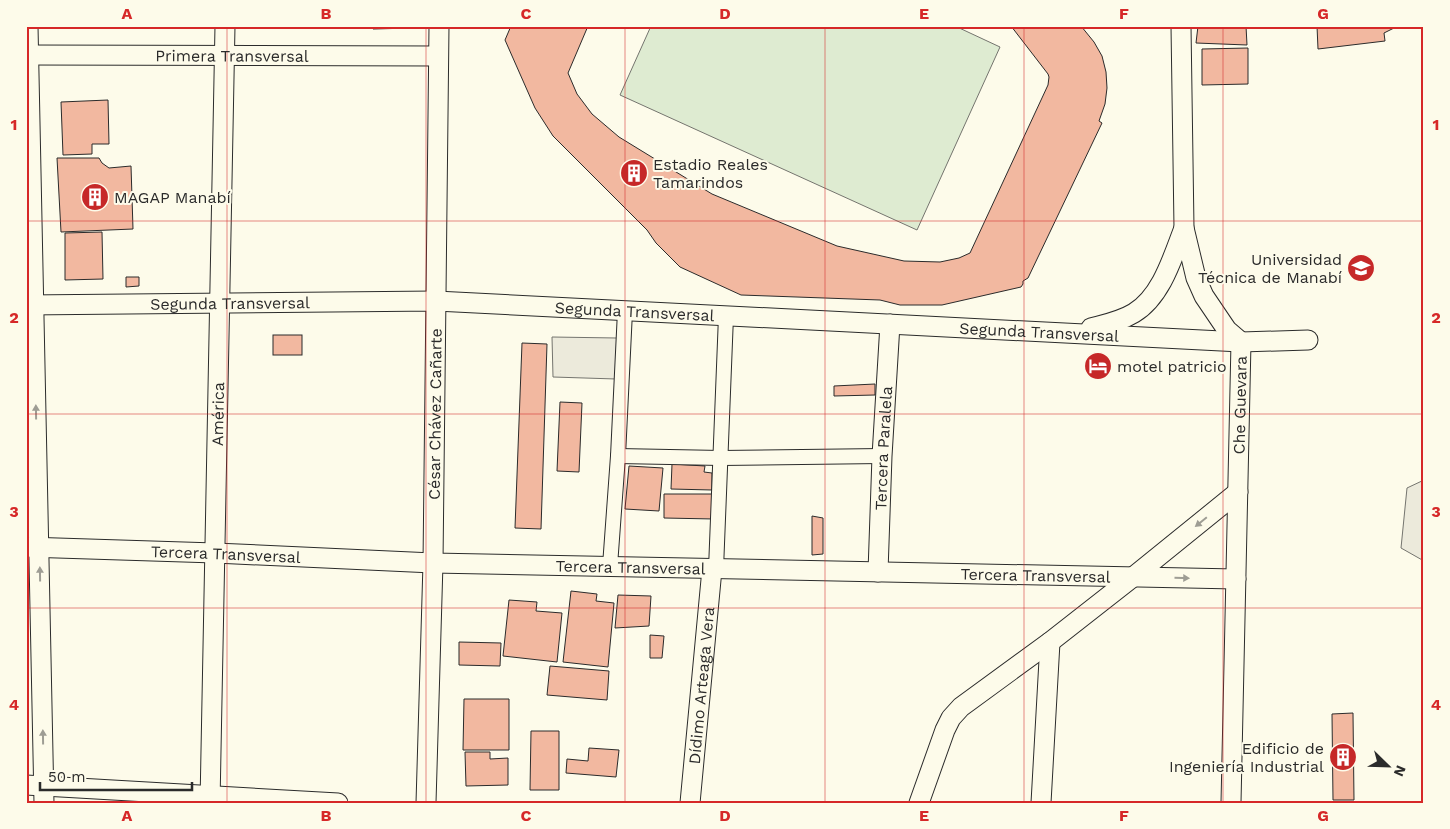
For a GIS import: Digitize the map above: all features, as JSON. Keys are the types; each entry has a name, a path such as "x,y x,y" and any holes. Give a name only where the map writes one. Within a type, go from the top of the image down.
{"street":[{"path":"28,26 33,547 38,792 338,803"},
{"name":"América","path":"210,799 225,26"},
{"name":"César Chávez Cañarte","path":"426,803 433,563 439,26"},
{"name":"Che Guevara","path":"1181,26 1184,228 1196,278 1204,296 1227,330 1241,342 1231,803"},
{"name":"Primera Transversal","path":"27,55 438,56"},
{"path":"1075,332 1118,321 1136,312 1155,293 1168,271 1184,228"},
{"name":"Segunda Transversal","path":"30,305 436,301 1075,332 1241,342"},
{"path":"610,566 618,456 625,311"},
{"path":"714,569 721,458 726,316"},
{"name":"Tercera Paralela","path":"878,572 882,456 890,324"},
{"path":"1241,342 1308,340"},
{"path":"618,456 721,458 882,456"},
{"path":"919,803 944,730 951,718 961,707 1133,578 1238,492"},
{"name":"Tercera Transversal","path":"33,547 433,563 1236,579"},
{"name":"Dídimo Arteaga Vera","path":"690,803 714,569"},
{"path":"1041,803 1050,642"}],"green space":[{"path":"651,26 955,26 1000,47 917,230 620,95"}],"shaded area":[{"path":"552,337 617,338 616,379 553,377"},
{"path":"1424,480 1424,561 1401,548 1407,488"}],"building":[{"path":"373,26 414,26 412,28 373,29"},
{"name":"Estadio Reales Tamarindos","path":"511,26 588,26 568,73 577,94 592,114 619,137 712,194 837,246 904,261 940,262 959,258 970,253 1048,85 1048,74 1011,26 1081,26 1102,56 1107,88 1105,104 1099,121 1102,123 1028,278 1023,281 1021,287 942,305 900,305 880,300 741,295 680,267 656,243 647,230 553,136 535,108 505,40"},
{"path":"1198,26 1246,26 1247,45 1196,43"},
{"path":"1317,26 1394,26 1394,28 1384,33 1385,41 1318,49"},
{"path":"1248,48 1248,84 1202,85 1202,49"},
{"path":"108,100 109,144 92,144 92,154 63,155 61,102"},
{"name":"MAGAP Manabí","path":"57,158 99,158 109,168 131,166 133,229 61,232"},
{"path":"102,232 103,279 65,280 65,233"},
{"path":"126,277 139,277 139,286 126,287"},
{"path":"273,335 302,335 302,355 273,355"},
{"path":"522,343 547,344 541,529 515,528"},
{"path":"875,384 875,395 834,396 834,386"},
{"path":"560,402 582,403 579,472 557,471"},
{"path":"672,464 705,466 704,472 712,473 712,490 671,489"},
{"path":"629,466 663,468 659,511 625,509"},
{"path":"664,494 714,494 714,519 664,518"},
{"path":"812,516 823,518 823,554 812,555"},
{"path":"571,591 597,594 596,601 614,603 608,667 563,662"},
{"path":"618,595 651,596 649,626 615,628"},
{"path":"509,600 537,602 536,611 562,613 557,662 503,656"},
{"path":"650,635 664,636 662,658 650,658"},
{"path":"459,642 501,643 500,666 459,665"},
{"path":"550,666 609,671 607,700 547,695"},
{"path":"464,699 509,699 509,750 463,750"},
{"name":"Edificio de Ingeniería Industrial","path":"1353,713 1354,800 1333,800 1332,714"},
{"path":"531,731 559,731 559,790 530,790"},
{"path":"589,748 619,750 616,777 566,773 567,759 588,761"},
{"path":"465,752 490,752 490,759 508,758 508,785 466,786"}],"place":[{"name":"Estadio Reales Tamarindos","path":"634,173"},
{"name":"MAGAP Manabí","path":"95,197"},
{"name":"Universidad Técnica de Manabí","path":"1361,268"},
{"name":"motel patricio","path":"1098,366"},
{"name":"Edificio de Ingeniería Industrial","path":"1343,757"}]}
